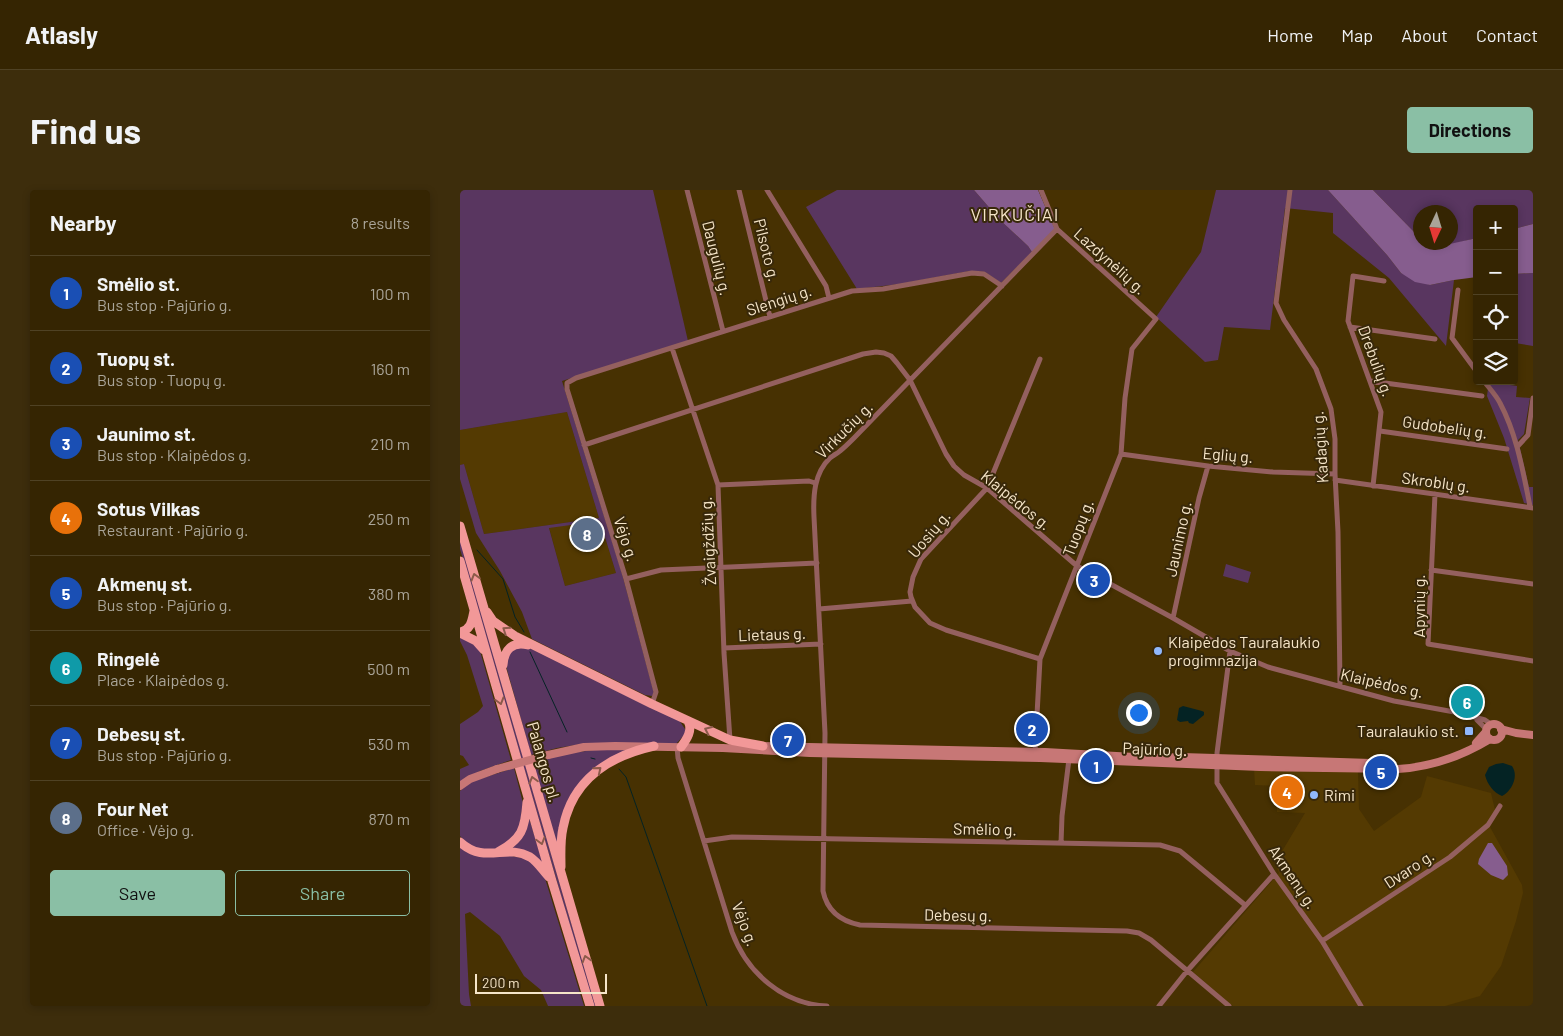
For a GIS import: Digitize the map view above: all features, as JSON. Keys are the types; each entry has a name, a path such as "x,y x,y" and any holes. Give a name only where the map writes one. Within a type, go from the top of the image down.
{"highway":[{"name":"Palangos pl.","path":"460,526 600,1006"},
{"name":"Palangos pl.","path":"460,561 590,1006"},
{"path":"483,606 493,621 505,631 652,704 730,740 763,746"},
{"path":"460,633 471,626 474,611"},
{"path":"460,633 476,641 486,654"},
{"path":"503,674 504,656 510,646 518,643 535,646"},
{"path":"679,747 690,732 691,726 688,721"},
{"path":"561,877 563,827 567,813 580,789 592,775 606,764 621,756 654,746"},
{"path":"496,853 514,842 522,830 526,816 527,795"},
{"path":"460,842 478,853 512,852 526,856 536,861 552,881"}],"main road":[{"path":"1488,731 1498,725 1501,733"},
{"name":"Pajūrio g.","path":"723,748 763,746 1069,759 1408,764 1437,758 1471,747 1488,731 1497,740 1501,733 1533,735"},
{"name":"Pajūrio g.","path":"460,786 470,779 497,769 574,748 591,746 1035,752 1216,762"}],"street":[{"name":"Daugulių g.","path":"688,190 723,331"},
{"name":"Pilsoto g.","path":"738,190 770,317"},
{"name":"Pilsoto g.","path":"767,190 826,286 829,298"},
{"name":"Lazdynėlių g.","path":"1041,190 1057,229 1156,319"},
{"name":"Kadagių g.","path":"1290,190 1276,303 1284,320 1316,369 1331,409 1335,439 1340,686"},
{"name":"Virkučių g.","path":"824,750 820,609 813,500 815,483 831,457 854,438 1057,229"},
{"name":"Slengių g.","path":"567,383 576,378 852,291 892,287 972,273 984,274 1002,286"},
{"name":"Drebulių g.","path":"1373,486 1381,412 1348,320 1353,276 1384,280"},
{"path":"1458,290 1452,338 1473,367"},
{"name":"Tuopų g.","path":"1035,752 1040,659 1120,454 1132,349 1156,319"},
{"path":"1350,327 1434,338"},
{"name":"Žvaigždžių g.","path":"672,348 718,485 724,648 730,740"},
{"name":"Klaipėdos g.","path":"584,445 863,354 876,352 891,356 910,380 946,454 954,466 964,476 986,488 1077,566 1230,651 1268,667 1397,702 1442,709 1485,720 1488,731"},
{"name":"Uosių g.","path":"912,601 911,582 918,565 986,488 1040,359"},
{"path":"1370,381 1482,396"},
{"name":"Vėjo g.","path":"567,383 567,389 626,579 656,692 652,704"},
{"path":"1487,385 1500,402 1517,447 1532,507"},
{"path":"1517,447 1528,435 1533,398"},
{"name":"Gudobelių g.","path":"1380,431 1507,449"},
{"name":"Eglių g.","path":"1120,454 1208,466 1335,477"},
{"name":"Jaunimo g.","path":"1173,618 1208,466"},
{"name":"Skroblų g.","path":"1335,477 1373,486 1532,507"},
{"path":"718,485 808,481 815,483"},
{"name":"Apynių g.","path":"1435,494 1428,644 1533,661"},
{"path":"626,579 661,570 817,563"},
{"path":"1431,570 1533,584"},
{"path":"820,609 912,601 927,620 939,627 1040,659"},
{"name":"Lietaus g.","path":"724,648 821,644"},
{"name":"Akmenų g.","path":"1230,651 1215,778 1222,794 1274,874 1322,942 1361,1006"},
{"name":"Vėjo g.","path":"679,747 676,752 735,941 750,966 773,988 808,1004 827,1006"},
{"name":"Debesų g.","path":"824,750 823,891 825,900 833,912 850,923 860,925 1134,932 1151,940 1230,1006"},
{"path":"1061,843 1062,816 1069,759"},
{"name":"Dvaro g.","path":"1322,942 1450,857 1488,825 1500,806"},
{"name":"Smėlio g.","path":"704,841 732,837 1160,845 1174,848 1186,856 1245,905"},
{"path":"1159,1006 1187,971 1274,874"}],"shaded area":[{"path":"460,190 653,190 688,341 562,381 621,570 654,693 652,696 645,695 532,639 522,612 500,571 476,533 460,479 460,465 464,464 484,534 599,518 567,412 460,430","holes":["600,521 616,573 565,586 549,528"]},
{"path":"837,190 974,190 1000,220 1032,252 1001,283 985,272 970,271 900,284 857,289 806,207"},
{"path":"974,190 1038,190 1054,230 1032,252 1000,220"},
{"path":"1216,190 1328,190 1401,273 1430,285 1454,280 1446,346 1389,278 1333,233 1333,213 1285,208 1270,330 1224,327 1218,360 1205,362 1156,317 1201,252"},
{"path":"1328,190 1373,190 1413,231 1413,250 1458,250 1458,242 1473,239 1473,278 1430,285 1415,282 1401,273"},
{"path":"1373,190 1533,190 1533,224 1518,228 1518,205 1473,205 1473,239 1458,242 1458,205 1413,205 1413,231"},
{"path":"1533,224 1533,273 1518,274 1518,228"},
{"path":"1533,273 1533,346 1518,344 1518,274"},
{"path":"1488,385 1510,385 1517,386 1516,397 1530,398 1524,434 1518,440 1529,487 1533,487 1533,505 1524,503 1504,438 1487,396"},
{"path":"567,412 599,518 484,534 464,464 460,465 460,430"},
{"path":"600,521 616,573 565,586 549,527"},
{"path":"460,538 597,1006 593,1006 460,549"},
{"path":"1226,564 1251,572 1248,583 1223,576"},
{"path":"460,636 478,647 480,651 511,760 480,771 460,782 460,769 469,765 463,756 460,755 460,724 478,712 483,706 467,655 460,641"},
{"path":"523,646 536,650 679,720 685,729 685,734 676,744 582,744 531,755 506,666 510,650"},
{"path":"633,749 578,786 558,850 533,763 564,754 593,750"},
{"path":"514,768 523,803 519,832 502,848 477,849 466,843 460,836 460,791 470,782"},
{"path":"1254,769 1358,771 1359,809 1374,831 1421,797 1427,776 1491,793 1495,810 1490,827 1522,885 1523,893 1501,966 1480,996 1445,1006 1233,1006 1193,972 1279,873 1275,863 1305,813 1277,812 1276,786 1255,785"},
{"path":"528,814 544,867 506,850"},
{"path":"1488,843 1492,843 1507,866 1508,875 1503,880 1491,875 1478,864"},
{"path":"460,846 528,859 544,875 584,1006 548,1006 541,990 524,976 500,936 470,912 465,914 471,1006 460,1006"}],"water":[{"path":"1183,706 1202,711 1204,715 1193,724 1188,721 1180,722 1177,720 1179,708"},
{"path":"1503,763 1512,766 1515,779 1509,791 1502,796 1491,788 1485,775 1489,767"}],"waterway":[{"path":"477,550 503,579 515,617 524,632"},
{"path":"530,652 567,732"},
{"path":"591,758 595,759"},
{"path":"619,769 626,777 707,1006"}],"place":[{"name":"Four Net","path":"587,534"},
{"name":"Jaunimo st.","path":"1094,580"},
{"name":"Klaipėdos Tauralaukio progimnazija","path":"1158,651"},
{"name":"Ringelė","path":"1467,702"},
{"name":"Tuopų st.","path":"1032,729"},
{"name":"Tauralaukio st.","path":"1469,731"},
{"name":"Debesų st.","path":"788,740"},
{"name":"Smėlio st.","path":"1096,766"},
{"name":"Akmenų st.","path":"1381,772"},
{"name":"Sotus Vilkas","path":"1287,792"},
{"name":"Rimi","path":"1314,795"}],"district":[{"name":"VIRKUČIAI","path":"1015,215"}]}
